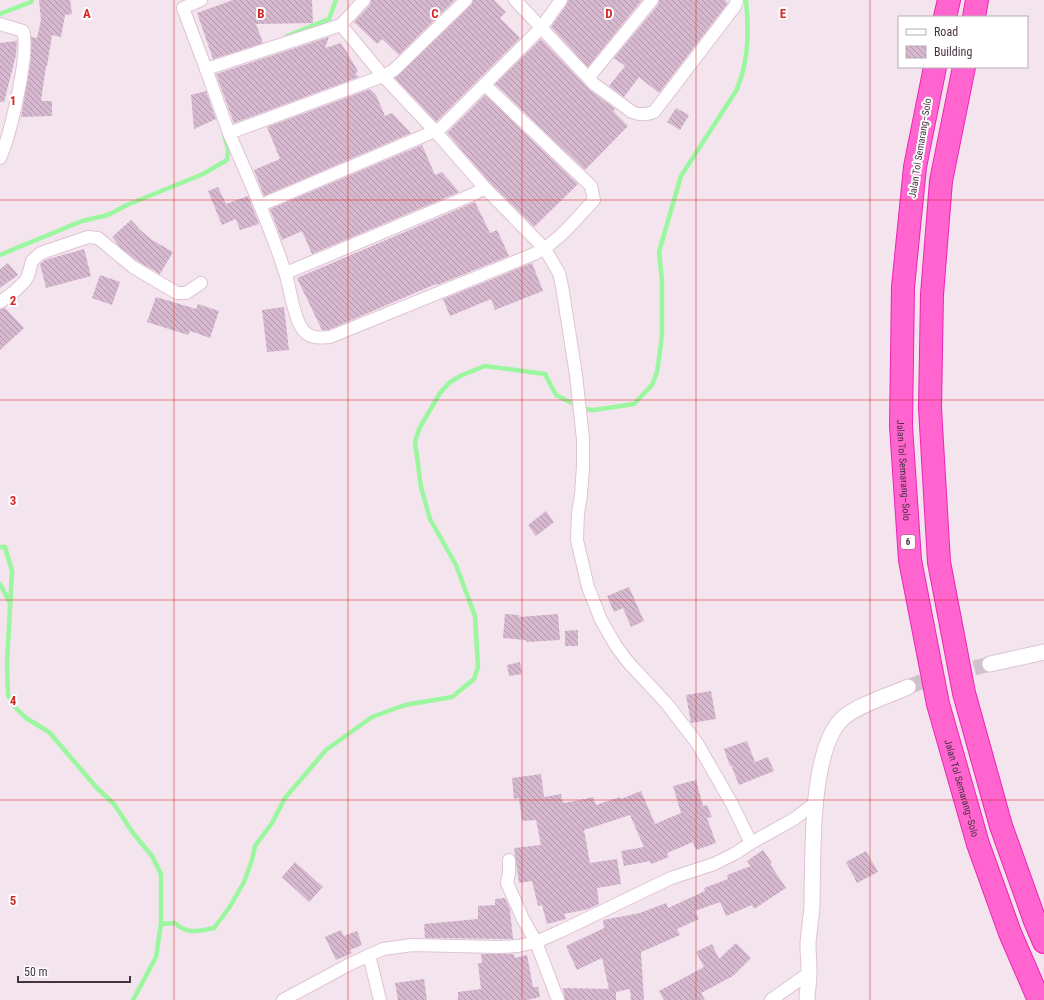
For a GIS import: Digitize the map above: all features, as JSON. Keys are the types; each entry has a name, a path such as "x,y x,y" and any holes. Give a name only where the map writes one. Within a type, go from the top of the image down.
{"highway":[{"path":"945,16 949,0"},
{"path":"974,16 977,0"},
{"name":"Jalan Tol Semarang–Solo","path":"934,68 915,167 903,287 901,426 910,560 938,704 978,844 1010,933 1039,1000"},
{"path":"964,68 941,181 932,295 930,408 938,562 964,693 999,819 1035,921 1044,942"}],"street":[{"path":"201,0 182,4 229,133 261,205 286,273 301,327 310,337 330,337 545,248 556,240 594,200 591,186 485,85"},
{"path":"206,68 341,25 364,0"},
{"path":"229,133 383,76 394,70 466,0"},
{"path":"515,0 594,84 638,115 646,115 654,112 735,6 737,0"},
{"path":"261,205 436,131 442,127 541,28 561,0"},
{"path":"589,77 652,0"},
{"path":"0,24 23,31 25,37 22,70 6,145 0,158"},
{"path":"341,25 383,76 436,131 485,188 545,248 559,273 583,439 583,467 578,514 578,540 581,560 594,605 608,633 628,662 668,704 697,743 732,804 751,843"},
{"path":"286,273 485,188"},
{"path":"0,302 14,292 25,281 32,261 41,253 88,237 98,238 133,267 176,293 186,293 201,283"},
{"path":"990,664 1044,652"},
{"path":"807,1000 809,973 808,943 812,914 815,803 826,745 833,730 842,719 853,710 908,687"},
{"path":"283,1000 369,955 383,949 396,946 498,947 518,946 536,942 671,878 714,864 794,819 815,803"},
{"path":"509,860 507,883 523,919 536,942 558,1000"},
{"path":"369,955 380,1000"},
{"path":"771,1000 809,973"}],"building":[{"path":"39,0 70,0 72,14 65,15 61,37 52,35 41,101 52,101 52,116 21,117 31,58 31,37 37,38 41,20"},
{"path":"233,0 312,0 313,23 256,24 263,43 213,59 197,13"},
{"path":"371,0 455,0 399,55 382,39 377,44 354,22 370,5"},
{"path":"473,0 494,0 506,12 500,18 520,38 436,122 395,78 471,5"},
{"path":"568,0 642,0 588,67 551,27 567,4"},
{"path":"659,0 725,0 728,3 659,93 639,77 624,97 609,86 625,66 614,58 658,5"},
{"path":"329,37 325,48 341,43 358,71 355,74 359,77 234,123 216,74"},
{"path":"541,39 589,89 615,109 613,111 628,126 585,170 495,84"},
{"path":"17,41 16,55 4,102 0,102 0,43"},
{"path":"370,89 376,95 385,116 392,113 411,133 264,196 254,170 280,159 267,127"},
{"path":"206,91 216,119 194,129 191,95"},
{"path":"485,95 578,184 534,227 490,183 447,133"},
{"path":"676,108 689,115 680,130 667,122"},
{"path":"422,145 435,175 442,172 459,192 312,254 302,231 282,240 270,209"},
{"path":"218,187 226,204 248,196 259,224 240,230 236,219 222,225 208,191"},
{"path":"475,202 490,233 497,230 509,256 437,285 436,284 328,330 322,330 297,278"},
{"path":"131,220 152,240 173,252 160,274 137,261 121,248 112,237"},
{"path":"84,249 91,276 46,288 40,264 45,260"},
{"path":"8,263 18,275 0,288 0,269"},
{"path":"532,263 543,291 495,310 491,299 450,316 443,299"},
{"path":"100,275 120,282 112,305 92,298"},
{"path":"156,297 196,309 198,304 219,311 210,338 190,331 188,335 147,322"},
{"path":"284,307 289,350 267,352 262,310"},
{"path":"5,308 24,328 0,350 0,309"},
{"path":"546,511 554,522 536,536 528,525"},
{"path":"629,587 644,621 631,627 623,608 614,612 607,596"},
{"path":"505,614 519,615 519,617 558,614 560,640 527,642 526,640 503,638"},
{"path":"578,630 578,646 565,646 565,631"},
{"path":"520,662 522,674 509,676 507,665"},
{"path":"711,691 716,719 691,723 686,695"},
{"path":"747,741 755,762 768,757 774,771 739,785 724,749"},
{"path":"541,774 544,797 561,794 563,803 593,797 596,805 620,797 621,799 641,791 655,824 681,813 673,786 696,780 703,806 707,805 712,817 707,818 716,843 696,850 693,842 667,853 669,857 651,864 650,861 624,866 621,851 644,847 630,815 584,830 590,863 617,859 621,884 597,888 599,904 588,909 564,914 566,919 547,924 542,905 538,906 532,881 519,883 514,848 541,845 536,820 522,821 519,798 514,799 512,778"},
{"path":"763,850 772,863 770,864 786,888 754,909 752,905 726,916 720,902 695,911 699,919 677,929 680,935 641,952 644,1000 631,1000 630,989 616,992 616,1000 565,1000 563,988 609,989 602,958 577,970 566,946 604,928 603,920 640,913 666,903 668,908 705,891 704,888 728,879 727,875 751,866 747,861"},
{"path":"866,851 878,872 857,883 846,862"},
{"path":"295,862 323,887 309,902 282,877"},
{"path":"505,898 510,909 513,939 425,938 424,924 478,919 478,906 495,905 495,899"},
{"path":"341,930 344,936 357,931 362,945 350,950 352,953 336,960 325,937"},
{"path":"736,943 751,958 733,976 701,993 705,1000 664,1000 659,991 704,967 696,952 712,944 719,959"},
{"path":"481,954 514,954 515,958 527,955 533,987 538,987 540,997 527,1000 458,1000 458,992 481,989 478,963 482,963"},
{"path":"424,979 427,1000 398,1000 395,983"}],"waterway":[{"path":"0,14 31,2 32,0"},
{"path":"287,36 329,19 336,0"},
{"path":"161,924 175,923 189,931 214,928 229,908 244,882 252,860 255,846 272,823 285,798 326,750 372,717 405,705 452,697 474,679 478,667 475,616 456,565 430,519 421,487 415,442 419,429 440,393 449,383 460,376 485,366 545,374 556,395 582,408 592,410 634,404 652,385 657,372 662,331 662,281 659,252 681,176 736,91 740,80 746,58 748,35 746,0"},
{"path":"0,255 82,221 108,215 127,205 203,174 227,160 228,149 224,135"},
{"path":"0,547 5,547 12,571 7,664 8,695 15,707 26,718 49,732 96,787 114,804 133,833 152,856 161,874 161,924 156,957 133,1000"},
{"path":"0,584 10,603"}],"tunnel":[{"path":"908,687 923,681 990,664"}]}
